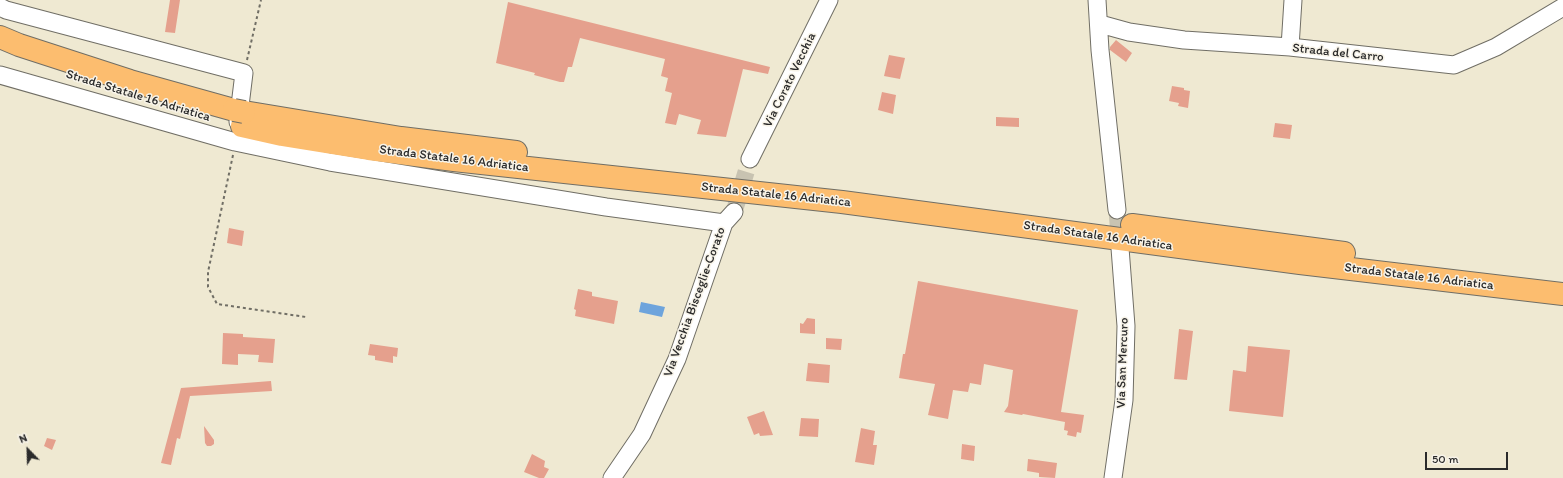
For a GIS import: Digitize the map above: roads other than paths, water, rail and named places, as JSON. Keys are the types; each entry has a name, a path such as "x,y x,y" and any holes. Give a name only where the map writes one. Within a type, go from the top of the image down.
{"highway":[{"name":"Strada Statale 16 Adriatica","path":"0,37 19,45 130,81 238,123 401,138 706,174 932,204 1170,230 1425,264 1563,280"},
{"name":"Strada Statale 16 Adriatica","path":"0,51 102,86 194,114 238,123 282,135 369,149 454,160 842,202 1300,263 1563,294"}],"street":[{"name":"Via Corato Vecchia","path":"750,159 829,0"},
{"path":"1097,0 1100,24 1100,50 1110,135 1116,210"},
{"path":"1290,47 1293,0"},
{"path":"0,7 244,73 238,123 0,75"},
{"name":"Strada del Carro","path":"1100,24 1129,32 1184,40 1290,47 1454,65 1496,47 1563,7"},
{"name":"Via Vecchia Bisceglie-Corato","path":"238,123 330,162 606,207 729,217 677,359 642,434 612,478"},
{"name":"Via San Mercuro","path":"1112,478 1124,400 1126,326 1120,248"}],"water":[{"path":"641,302 665,307 662,317 639,312"}],"tunnel":[{"path":"734,212 750,159"},
{"path":"1117,210 1120,248"}]}
